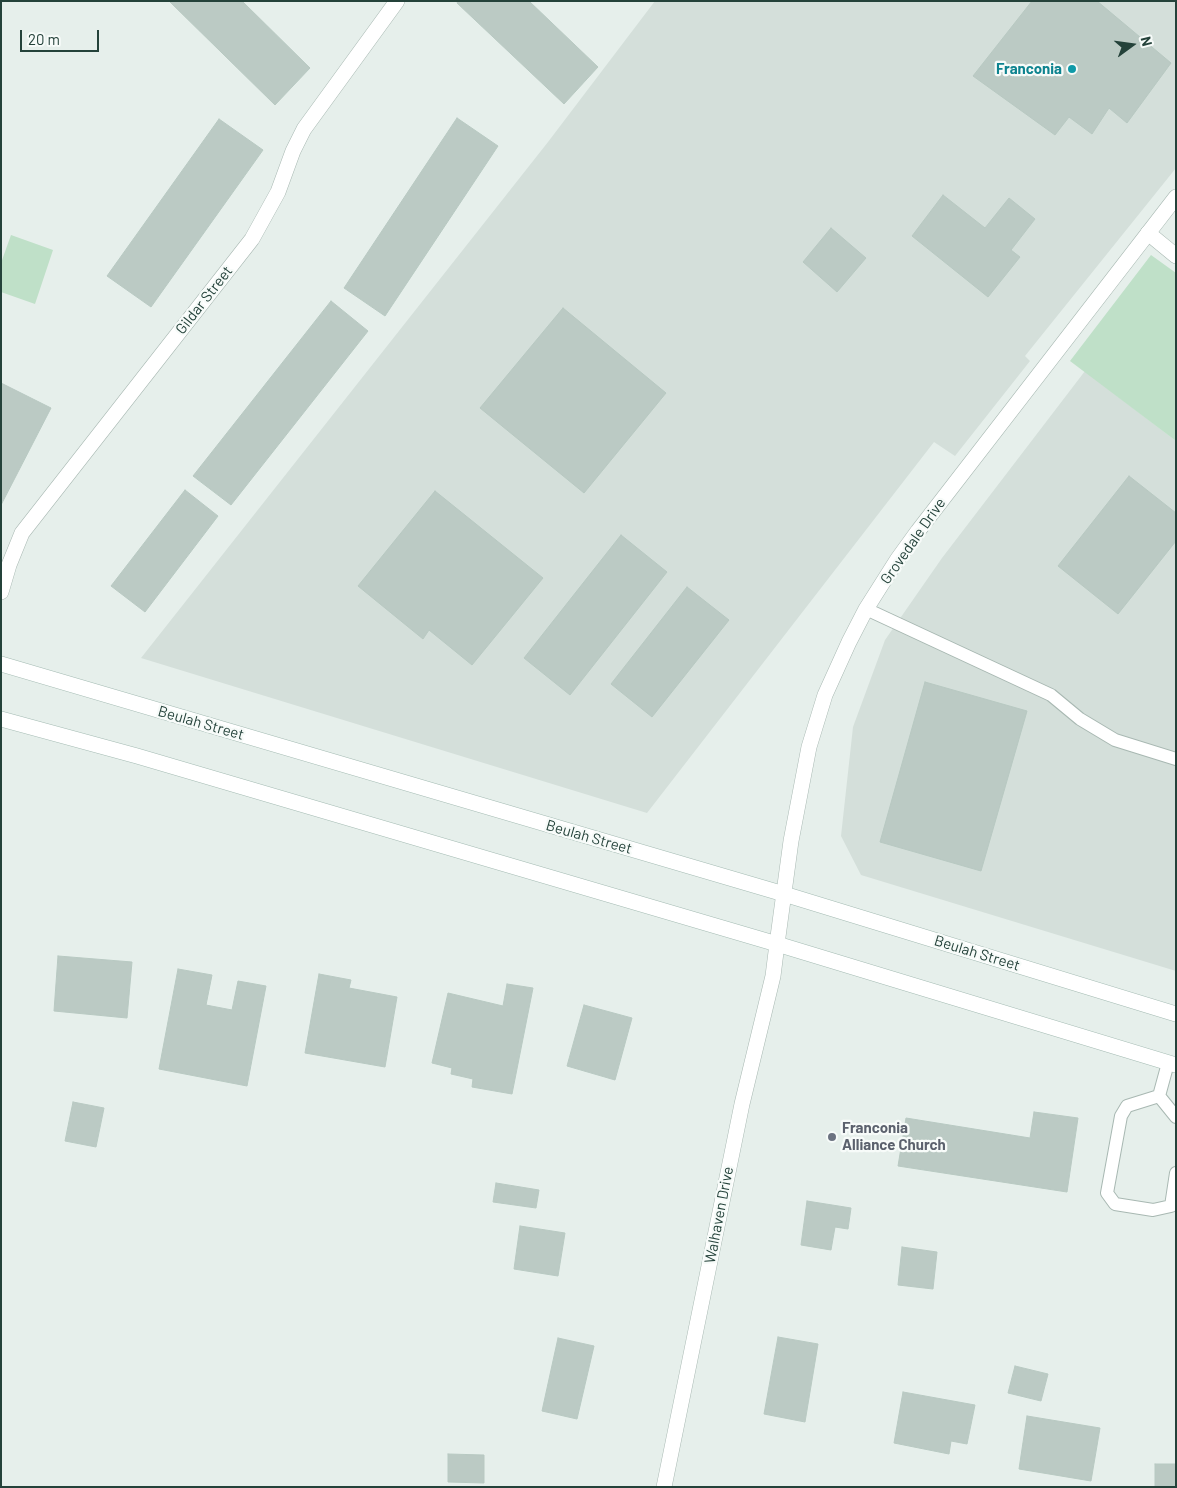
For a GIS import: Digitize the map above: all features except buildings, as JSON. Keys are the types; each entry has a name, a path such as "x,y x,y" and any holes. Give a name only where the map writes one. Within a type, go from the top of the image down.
{"main road":[{"name":"Gildar Street","path":"1,592 8,565 22,533 252,239 278,192 293,151 304,129 397,1"},
{"name":"Grovedale Drive","path":"777,944 791,842 809,747 825,695 866,609 918,531 1176,196"},
{"path":"1148,233 1176,256"},
{"name":"Beulah Street","path":"1,664 784,894 1176,1014"},
{"path":"1,719 147,759 777,944 1172,1064"},
{"name":"Walhaven Drive","path":"668,1486 742,1104 773,976 777,944"}],"lane":[{"path":"866,609 1051,695 1080,719 1115,740 1176,759"},
{"path":"1159,1096 1172,1064"},
{"path":"1159,1096 1176,1117"},
{"path":"1159,1096 1127,1106 1121,1116 1107,1193 1115,1204 1153,1210 1171,1206 1176,1174"}],"shaded area":[{"path":"655,1 1176,1 1176,168 1025,356 1030,361 955,456 934,442 647,813 141,658 548,142"},
{"path":"1085,371 1176,441 1176,971 861,875 841,836 853,727 885,640 942,558"}],"green space":[{"path":"11,235 53,250 35,304 1,292 1,263"},
{"path":"1151,255 1176,273 1176,441 1070,361"}],"place":[{"name":"Franconia","path":"1072,69"},
{"name":"Franconia Alliance Church","path":"832,1137"}]}
